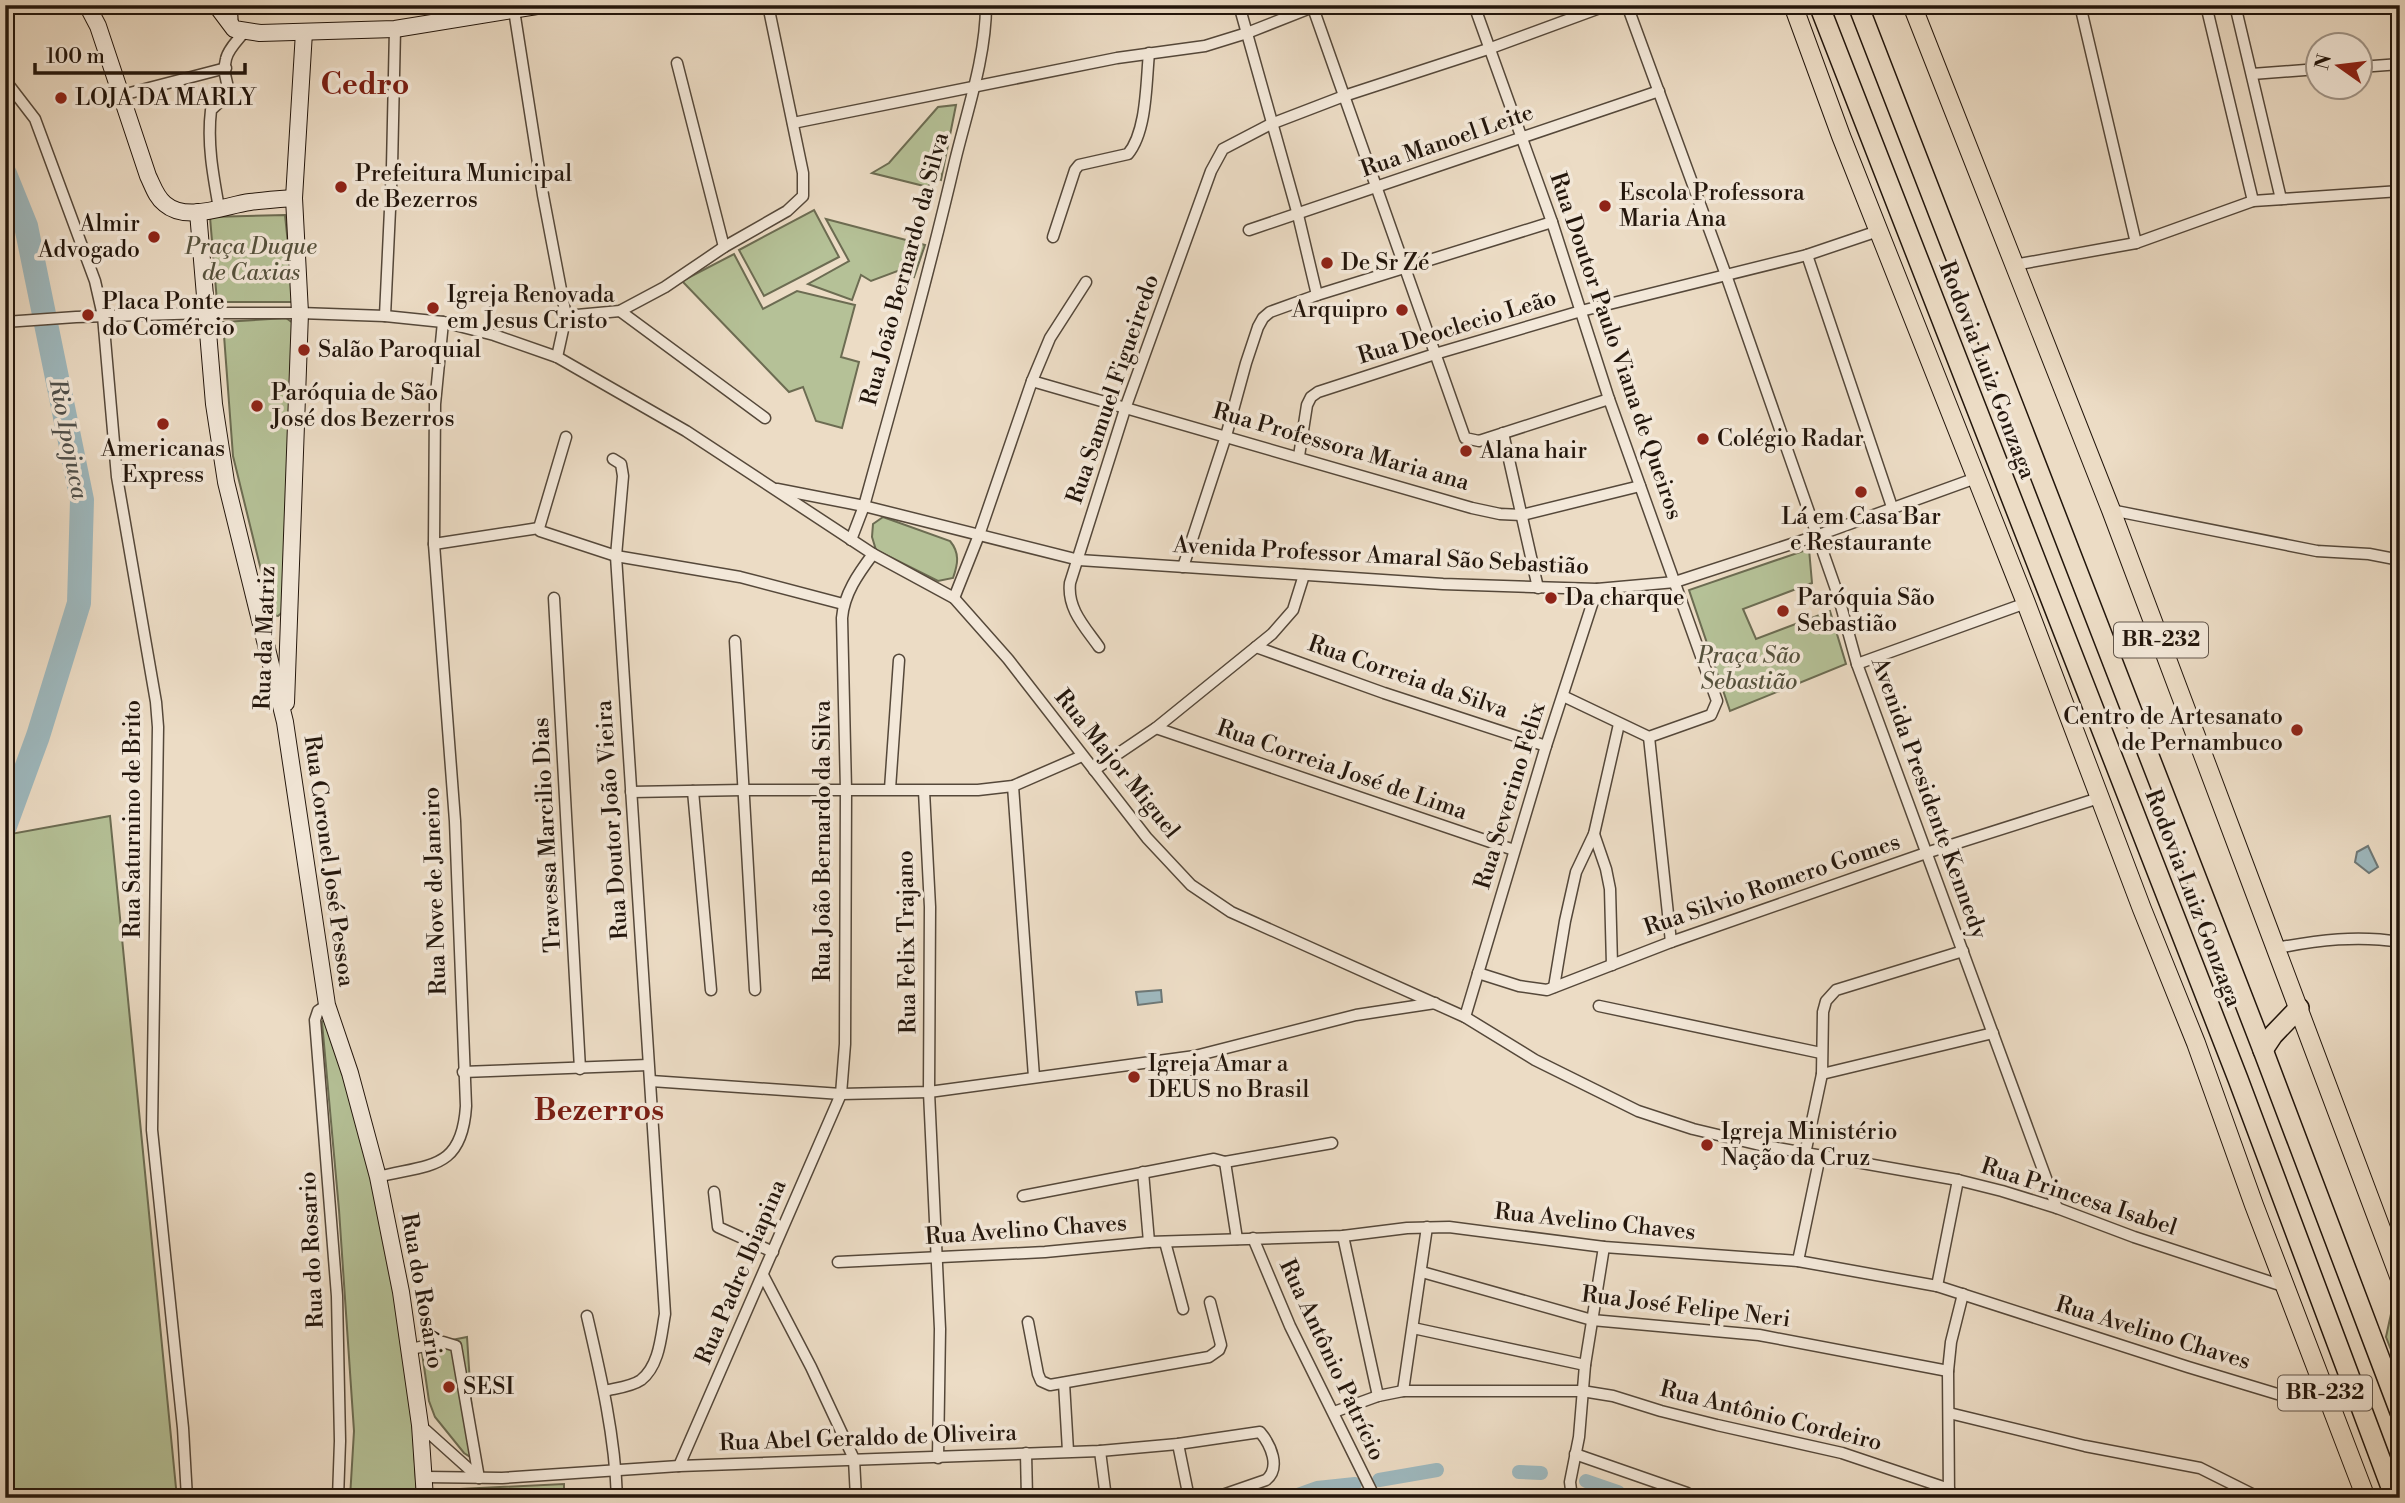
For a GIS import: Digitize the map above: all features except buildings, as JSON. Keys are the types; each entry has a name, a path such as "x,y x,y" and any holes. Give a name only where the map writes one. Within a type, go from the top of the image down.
{"highway":[{"name":"Rodovia Luiz Gonzaga","path":"1819,5 2238,1079 2395,1498"},
{"name":"Rodovia Luiz Gonzaga","path":"1858,5 2263,1050 2400,1412"},
{"path":"2263,1050 2273,1035 2299,1008"}],"main road":[{"path":"87,5 98,26 156,194 166,206 182,212 198,212 250,202 294,198"},
{"path":"216,5 223,18 239,30 260,33 395,29 543,5"},
{"name":"BR-232","path":"1793,5 1878,231 2026,603 2099,798 2196,1043 2254,1205 2366,1498"},
{"name":"BR-232","path":"1912,5 2111,510 2400,1279"},
{"name":"Rua da Matriz","path":"285,722 300,313 294,198 304,32"},
{"path":"198,212 206,313"},
{"name":"Rua da Matriz","path":"206,313 214,404 226,482 285,722"},
{"name":"Rua Coronel José Pessoa","path":"285,722 327,1005 350,1073 378,1177"},
{"name":"Rua do Rosário","path":"378,1177 411,1349 425,1498"}],"street":[{"path":"219,208 209,130 211,110 227,96 229,88 226,56 239,30 231,5"},
{"path":"566,316 620,311 665,288 724,247 788,211 803,196 803,173 768,5"},
{"name":"Rua João Bernardo da Silva","path":"851,540 864,506 933,252 973,87 986,23 986,5"},
{"path":"1239,5 1298,215 1317,295"},
{"name":"Rua Doutor Paulo Viana de Queiros","path":"1474,5 1552,222 1609,398 1717,701 1711,715 1649,737"},
{"path":"1271,124 1608,5"},
{"name":"Avenida Presidente Kennedy","path":"1627,5 1726,275 1838,595 1857,664 2057,1208"},
{"path":"2080,5 2136,243"},
{"path":"2206,5 2253,201"},
{"path":"2235,5 2281,199"},
{"path":"793,122 1149,53 1205,46 1247,33 1314,6 1465,438 1472,441 1503,433 1609,398"},
{"path":"514,10 543,195 566,316 558,357"},
{"path":"385,316 395,29"},
{"path":"1053,237 1079,165 1128,154 1137,141 1141,129 1149,53"},
{"path":"677,63 724,247"},
{"path":"2374,65 2400,64"},
{"path":"122,95 226,68"},
{"path":"2252,74 2304,70"},
{"name":"Rua Saturnino de Brito","path":"5,80 35,119 86,253 103,316 117,477 158,727 152,1130 183,1428 187,1498"},
{"name":"Rua Manoel Leite","path":"1249,230 1659,91"},
{"name":"Rua Samuel Figueiredo","path":"1100,647 1073,609 1068,596 1126,406 1218,156 1229,144 1271,124"},
{"path":"2014,265 2136,243 2253,201 2400,191"},
{"path":"1183,567 1226,436 1246,363 1263,318 1270,312 1404,266 1552,222"},
{"name":"Rua Deoclecio Leão","path":"1299,456 1305,414 1311,397 1332,387 1581,311 1807,255 1878,231"},
{"path":"1807,255 1892,507"},
{"path":"954,598 979,535 1032,380 1050,338 1086,282"},
{"path":"620,311 765,418"},
{"path":"5,322 103,316 300,313"},
{"name":"Rua Major Miguel","path":"300,313 443,321 494,335 558,357 686,431 873,554 954,598 1008,659 1147,838 1191,885 1231,912 1465,1017"},
{"name":"Rua Nove de Janeiro","path":"378,1177 445,1160 460,1142 465,1128 455,821 433,544 435,404 443,321"},
{"name":"Rua Professora Maria ana","path":"1032,380 1500,514 1522,515 1640,486"},
{"path":"1503,433 1538,588"},
{"path":"539,528 566,437"},
{"name":"Rua Doutor João Vieira","path":"604,1391 630,1385 647,1373 658,1353 665,1314 616,556 623,476 621,464 613,459"},
{"name":"Avenida Professor Amaral São Sebastião","path":"770,488 864,506 1079,560 1304,575 1597,589 1675,582 1816,536 1976,478"},
{"path":"2111,510 2317,551 2369,554 2400,560"},
{"path":"433,544 539,528"},
{"path":"539,528 545,534 616,556 740,577 843,604"},
{"name":"Rua João Bernardo da Silva","path":"841,1094 845,1044 846,790 842,618 843,604 856,578 873,554"},
{"path":"1094,770 1156,728 1285,622 1293,610 1304,575"},
{"name":"Rua Severino Felix","path":"1465,1017 1546,746 1597,589"},
{"name":"Travessa Marcilio Dias","path":"554,598 580,1069"},
{"path":"1857,664 2026,603"},
{"path":"735,641 755,990"},
{"name":"Rua Correia da Silva","path":"1256,647 1384,693 1546,746"},
{"path":"890,789 899,660"},
{"path":"1563,695 1649,737 1671,942"},
{"path":"1554,987 1576,872 1594,834 1619,724"},
{"name":"Rua Correia José de Lima","path":"1156,728 1514,850"},
{"path":"631,792 978,790 1013,786 1082,757"},
{"path":"1013,786 1034,1077"},
{"path":"693,791 710,990"},
{"name":"Rua Felix Trajano","path":"924,791 930,907 929,1092 940,1329 938,1458"},
{"name":"Rua Silvio Romero Gomes","path":"1478,974 1540,990 1554,987 1671,942 1926,853 2099,798"},
{"path":"1594,834 1610,889 1612,965"},
{"path":"2277,948 2343,938 2400,942"},
{"path":"1805,1154 1822,1074 1823,1012 1831,994 1836,990 1963,951"},
{"path":"651,1081 841,1094 929,1092 1195,1056 1356,1016 1434,1003"},
{"name":"Rua do Rosario","path":"327,1005 318,1011 315,1020 337,1296 340,1441 338,1498"},
{"path":"1599,1006 1821,1053"},
{"name":"Rua Princesa Isabel","path":"1465,1017 1535,1060 1638,1111 1693,1129 1805,1154 1958,1180 2057,1208 2134,1237 2286,1287"},
{"path":"1822,1074 1993,1033"},
{"path":"463,1072 648,1065"},
{"name":"Rua Padre Ibiapina","path":"679,1466 841,1094"},
{"path":"1023,1196 1213,1159 1225,1162 1332,1143"},
{"path":"1798,1261 1820,1157"},
{"path":"1225,1162 1237,1240"},
{"path":"1143,1172 1149,1242"},
{"path":"1937,1286 1958,1180"},
{"path":"713,1192 718,1227 773,1252"},
{"path":"1403,1391 1427,1227"},
{"name":"Rua Avelino Chaves","path":"838,1262 937,1258 1149,1242 1343,1236 1427,1227 1604,1247 1798,1261 1937,1286 2188,1367 2284,1396 2329,1405"},
{"path":"1343,1236 1378,1396"},
{"name":"Rua Antônio Patrício","path":"1253,1238 1290,1326 1375,1498"},
{"path":"1165,1242 1183,1309"},
{"path":"1572,1498 1570,1482 1604,1247"},
{"name":"Rua José Felipe Neri","path":"1422,1272 1592,1320 1759,1335 1948,1371"},
{"path":"763,1275 811,1367 854,1459 856,1498"},
{"path":"1949,1493 1948,1371 1951,1342 1963,1294"},
{"path":"1028,1322 1041,1381 1049,1385 1209,1357 1219,1350 1221,1345 1210,1302"},
{"path":"587,1316 604,1391 616,1470 617,1498"},
{"path":"1413,1328 1585,1365"},
{"path":"411,1349 443,1342 456,1346 479,1478"},
{"path":"1064,1383 1068,1451"},
{"name":"Rua Antônio Cordeiro","path":"1334,1412 1378,1396 1403,1391 1582,1391 1613,1396 1694,1420 1842,1453 1884,1465 1949,1493"},
{"path":"1949,1413 2085,1446 2200,1468 2260,1498"},
{"path":"420,1425 479,1478"},
{"name":"Rua Abel Geraldo de Oliveira","path":"425,1476 479,1478 679,1466 1100,1451 1178,1444 1258,1432 1264,1436 1275,1464 1273,1475 1266,1480 1214,1498"},
{"path":"1178,1444 1189,1498"},
{"path":"1100,1451 1106,1498"},
{"path":"1026,1453 1027,1498"},
{"path":"1575,1454 1669,1493 1687,1493"}],"green space":[{"path":"956,105 941,180 932,177 928,187 872,173 889,163 938,107"},
{"path":"814,210 839,257 764,296 739,250"},
{"name":"Praça Duque de Caxias","path":"285,215 294,302 217,302 210,217"},
{"path":"826,219 925,245 914,277 900,270 871,281 861,275 852,300 808,284 849,261"},
{"path":"734,254 763,309 797,291 855,305 841,357 859,362 842,428 816,421 803,387 789,392 682,281"},
{"path":"286,318 293,323 284,611 278,616 272,615 233,456 223,322"},
{"path":"883,517 950,541 957,559 953,578 938,581 876,550 872,537 873,524"},
{"name":"Praça São Sebastião","path":"1809,549 1812,583 1743,609 1756,639 1830,611 1846,664 1730,711 1689,590"},
{"path":"110,816 177,1498 5,1498 5,835"},
{"path":"326,1018 330,1019 406,1310 417,1498 350,1498 354,1431 339,1210 322,1022"},
{"path":"2396,1291 2400,1301 2400,1373 2386,1337"},
{"path":"467,1337 475,1460 464,1453 435,1417 429,1401 421,1346"},
{"path":"564,1484 564,1498 440,1498 440,1490"}],"water":[{"path":"2368,846 2378,867 2369,873 2355,862 2357,852"},
{"path":"1161,990 1162,1002 1138,1005 1136,992"}],"waterway":[{"name":"Rio Ipojuca","path":"5,174 26,226 82,500 79,603 38,736 5,826"},
{"path":"1379,1480 1437,1470"},
{"path":"1519,1472 1541,1473"},
{"path":"1586,1481 1618,1492 1622,1498"},
{"path":"1289,1498 1317,1488 1355,1484"}],"place":[{"name":"LOJA DA MARLY","path":"61,98"},
{"name":"Prefeitura Municipal de Bezerros","path":"341,187"},
{"name":"Escola Professora Maria Ana","path":"1605,206"},
{"name":"Almir Advogado","path":"154,237"},
{"name":"De Sr Zé","path":"1327,263"},
{"name":"Igreja Renovada em Jesus Cristo","path":"433,308"},
{"name":"Arquipro","path":"1402,310"},
{"name":"Placa Ponte do Comércio","path":"88,315"},
{"name":"Salão Paroquial","path":"304,350"},
{"name":"Paróquia de São José dos Bezerros","path":"257,406"},
{"name":"Americanas Express","path":"163,424"},
{"name":"Colégio Radar","path":"1703,439"},
{"name":"Alana hair","path":"1466,451"},
{"name":"Lá em Casa Bar e Restaurante","path":"1861,492"},
{"name":"Da charque","path":"1551,598"},
{"name":"Paróquia São Sebastião","path":"1783,611"},
{"name":"Centro de Artesanato de Pernambuco","path":"2297,730"},
{"name":"Igreja Amar a DEUS no Brasil","path":"1134,1077"},
{"name":"Igreja Ministério Nação da Cruz","path":"1707,1145"},
{"name":"SESI","path":"449,1387"}],"district":[{"name":"Cedro","path":"365,85"},
{"name":"Bezerros","path":"599,1111"}]}
